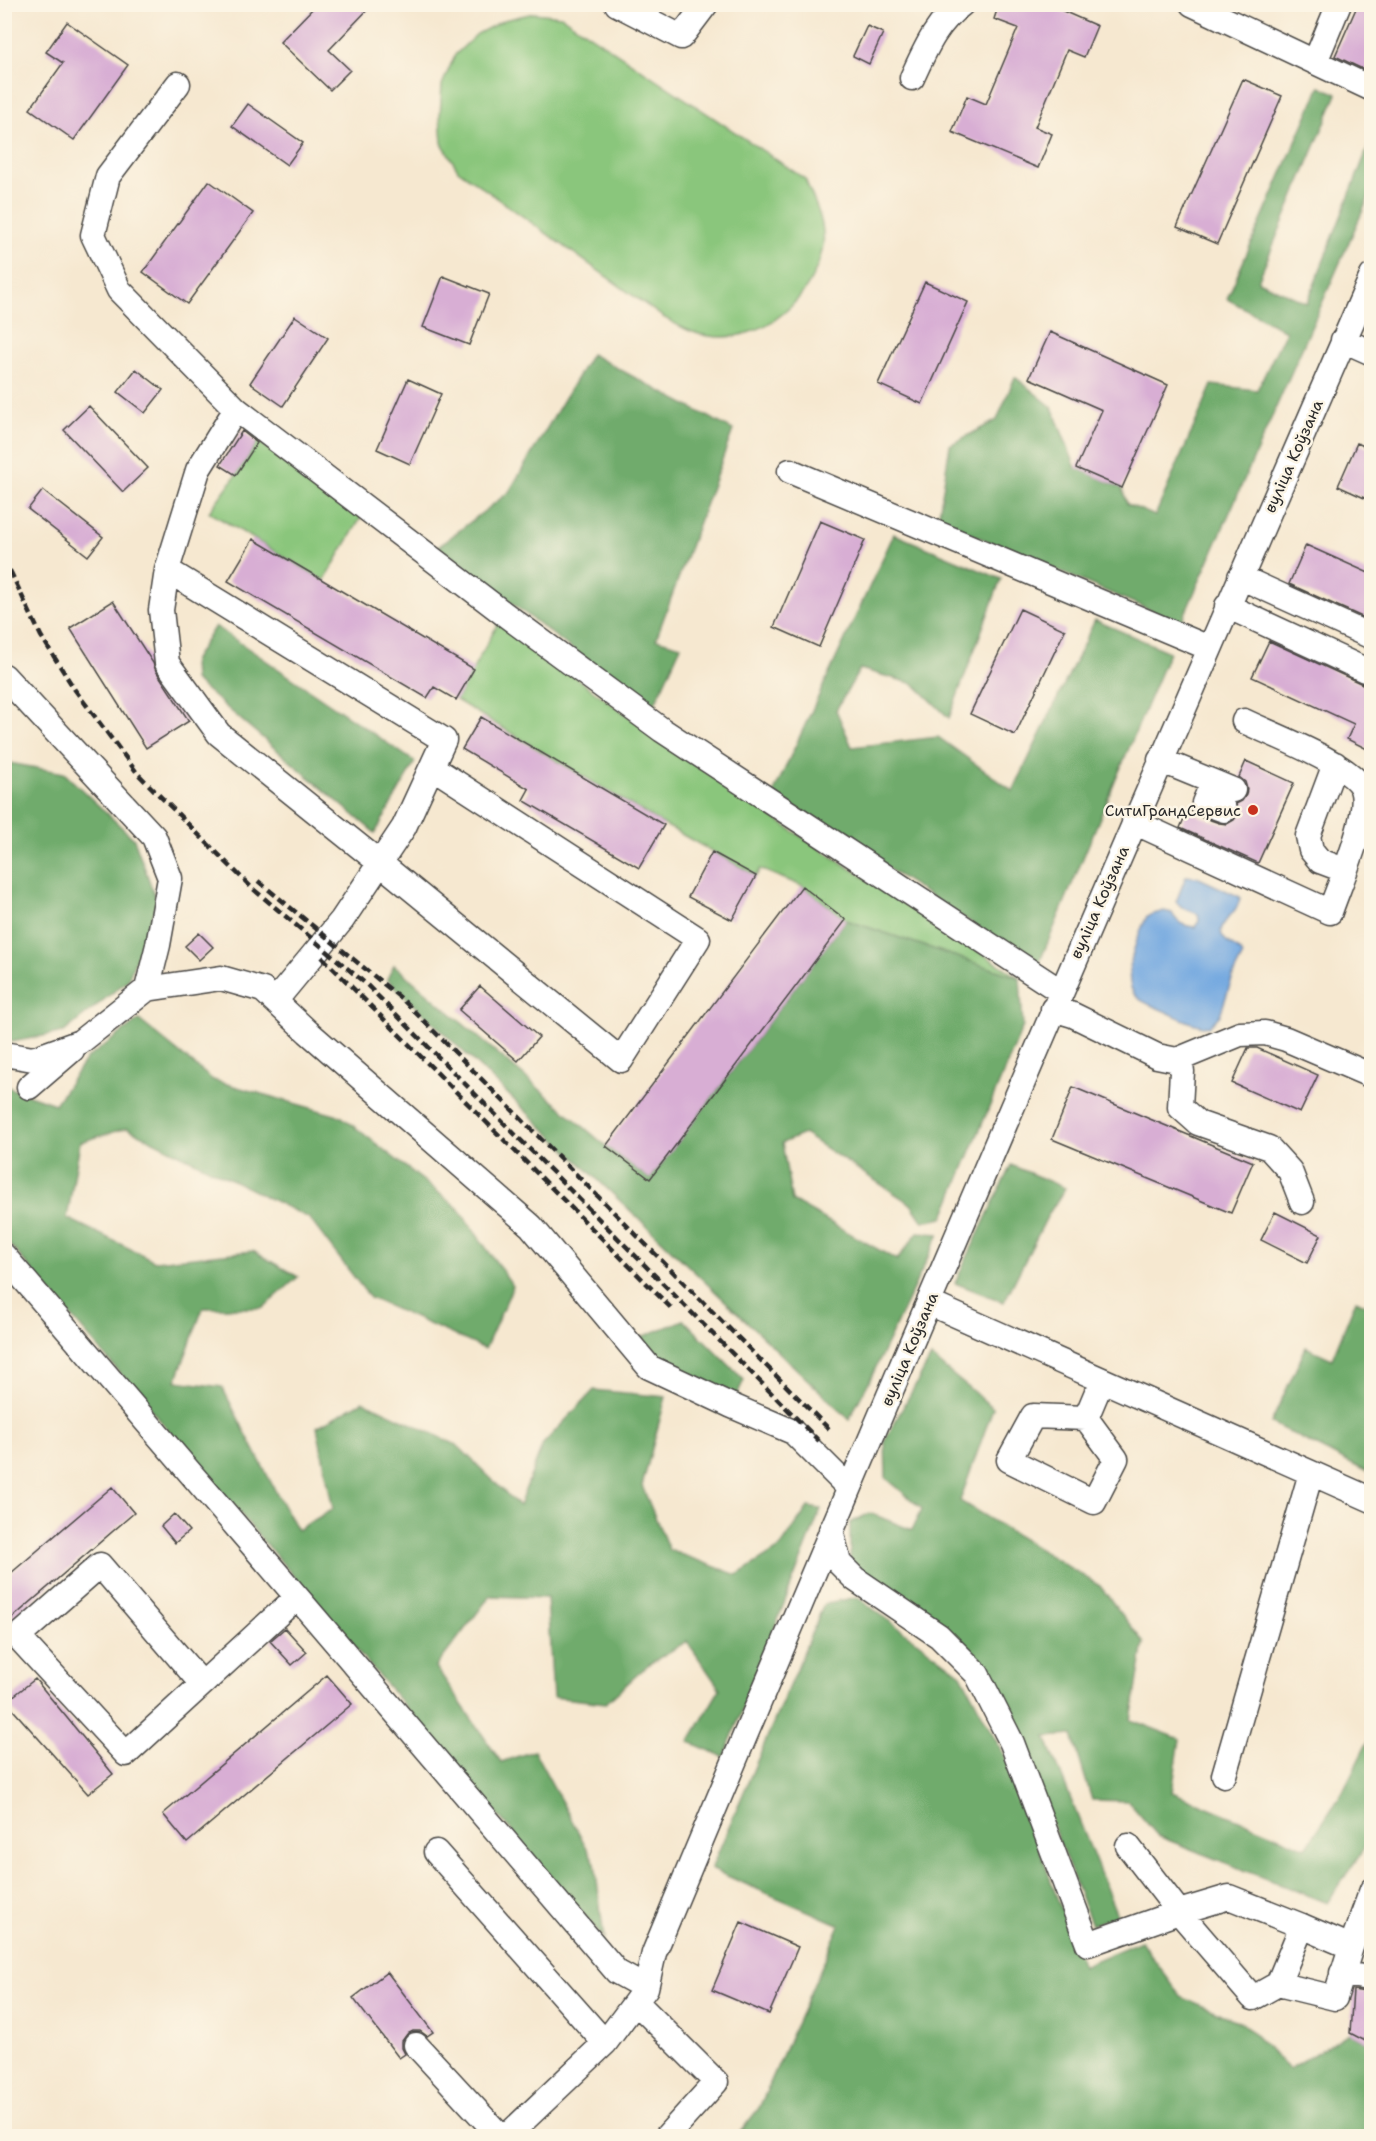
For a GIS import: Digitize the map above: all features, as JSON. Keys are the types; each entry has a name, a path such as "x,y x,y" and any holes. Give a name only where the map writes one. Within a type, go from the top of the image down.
{"street":[{"path":"617,4 681,37 706,4"},
{"path":"912,78 931,37 962,4"},
{"path":"1192,4 1371,89"},
{"path":"1315,62 1339,4"},
{"path":"178,84 108,177 93,235 119,290 236,409 503,613 662,730 1057,1000 1073,1015 1157,1056 1177,1060 1240,1034 1265,1033 1286,1038 1371,1076"},
{"name":"вуліца Коўзана","path":"641,1995 654,1953 831,1530 1160,760 1371,276"},
{"path":"1343,340 1371,353"},
{"path":"236,409 198,470 167,570 160,610 167,663 219,734 621,1060 699,939 432,767"},
{"path":"790,471 1209,648"},
{"path":"167,570 444,740 404,827 342,920 275,1001"},
{"path":"1240,577 1371,637"},
{"path":"1227,606 1365,670"},
{"path":"4,676 154,837 170,878 158,945 147,989"},
{"path":"1134,822 1330,912 1362,821 1362,788 1352,776 1335,764 1244,721"},
{"path":"1160,760 1224,794"},
{"path":"1335,764 1308,836 1311,850 1320,861 1344,870"},
{"path":"29,1087 80,1042 147,989 221,978 264,990 308,1032 531,1226 649,1367 730,1406 793,1432 849,1488"},
{"path":"4,1054 33,1059 80,1042"},
{"path":"1177,1060 1182,1071 1180,1107 1198,1123 1269,1148 1290,1171 1302,1202"},
{"path":"4,1256 617,1972 641,1995 716,2082 667,2136"},
{"path":"928,1303 1371,1500"},
{"path":"1086,1418 1102,1380"},
{"path":"1224,1775 1311,1473"},
{"path":"831,1530 839,1563 855,1579 939,1636 977,1674 1021,1765 1088,1944 1229,1897 1351,1947"},
{"path":"202,1684 100,1565 18,1637 126,1755 297,1597"},
{"path":"1128,1846 1179,1912 1253,1998 1278,1984 1302,1926"},
{"path":"436,1852 605,2043"},
{"path":"1278,1984 1335,1998 1371,1890"},
{"path":"1342,1973 1371,1978"},
{"path":"507,2136 605,2043 641,1995"},
{"path":"416,2045 500,2136"}],"green space":[{"path":"534,13 561,16 805,179 821,219 823,245 810,282 784,313 749,332 729,337 703,335 685,329 663,317 458,170 442,143 440,116 442,85 455,55 477,34 504,20"},
{"path":"1320,86 1337,94 1258,281 1307,303 1371,140 1371,192 1181,623 938,520 950,445 997,420 1015,377 1052,407 1076,468 1122,488 1127,504 1155,516 1212,385 1257,390 1286,331 1227,299"},
{"path":"591,354 733,430 656,639 681,646 652,710 438,547 509,492"},
{"path":"258,441 362,516 324,581 209,512"},
{"path":"894,534 1001,579 949,718 914,684 860,669 836,710 852,747 938,737 1013,791 1095,620 1169,652 1038,966 773,794"},
{"path":"499,622 693,763 799,835 1020,978 846,920 802,886 760,869 756,876 656,820 456,700"},
{"path":"215,626 415,762 375,833 194,680 193,661"},
{"path":"4,762 64,773 134,839 157,902 128,980 64,1032 12,1042 4,1037"},
{"path":"846,920 1020,978 1023,1026 943,1218 923,1222 911,1204 804,1134 782,1143 792,1201 897,1260 918,1232 939,1234 870,1380 849,1419 387,979 394,965 606,1146 650,1179"},
{"path":"139,1020 213,1080 342,1117 458,1208 513,1286 485,1349 370,1298 309,1218 127,1128 80,1142 67,1218 155,1261 253,1251 298,1277 263,1308 203,1308 176,1381 222,1387 297,1530 333,1509 317,1427 363,1401 457,1445 519,1506 543,1444 594,1390 666,1397 642,1486 669,1550 737,1575 780,1548 808,1507 821,1509 724,1757 689,1742 720,1689 687,1641 649,1664 606,1703 553,1697 547,1598 490,1596 436,1667 501,1762 534,1751 595,1863 604,1939 5,1239 4,1084 55,1104 86,1059"},
{"path":"1011,1165 1065,1188 1048,1215 1004,1302 955,1283"},
{"path":"1356,1300 1371,1307 1371,1474 1271,1423 1306,1347 1332,1359"},
{"path":"684,1320 744,1380 734,1401 659,1358 639,1338"},
{"path":"931,1357 993,1408 960,1501 1100,1586 1144,1643 1131,1720 1180,1739 1172,1792 1306,1848 1342,1793 1371,1735 1371,1838 1327,1903 1158,1836 1128,1801 1092,1800 1072,1735 1046,1737 1117,1915 1092,1925 990,1668 927,1610 850,1562 850,1523 870,1513 912,1530 922,1509 886,1478 885,1440"},
{"path":"857,1597 961,1674 1008,1763 1082,1966 1141,1941 1181,1997 1242,2023 1289,2069 1350,2033 1371,2044 1371,2136 737,2136 759,2108 840,1925 711,1869 824,1604"}],"water":[{"path":"1186,876 1197,877 1240,897 1221,930 1224,938 1243,955 1234,973 1220,1015 1209,1027 1185,1020 1142,1001 1132,990 1130,980 1132,958 1147,916 1164,911 1172,913 1179,922 1187,926 1195,927 1199,921 1198,914 1183,908 1176,902"}],"building":[{"path":"317,4 373,4 329,50 350,70 330,90 280,42"},
{"path":"999,4 1047,4 1097,26 1084,57 1067,50 1035,127 1052,134 1038,168 952,132 967,96 986,104 1018,28 994,19"},
{"path":"1358,4 1371,4 1371,73 1335,56"},
{"path":"67,22 128,65 74,140 30,109 63,63 46,52"},
{"path":"867,26 883,33 869,64 853,56"},
{"path":"1243,79 1282,96 1217,244 1177,227"},
{"path":"248,104 303,143 287,165 232,126"},
{"path":"209,181 253,213 187,304 143,272"},
{"path":"443,276 489,294 469,345 423,327"},
{"path":"925,282 968,302 922,404 878,384"},
{"path":"295,316 328,338 283,406 250,383"},
{"path":"1050,332 1168,385 1122,488 1076,468 1102,410 1029,378"},
{"path":"136,369 163,390 145,413 118,392"},
{"path":"408,379 441,394 410,464 377,449"},
{"path":"89,406 148,468 123,492 64,430"},
{"path":"242,431 257,443 236,475 220,465"},
{"path":"1357,443 1371,449 1371,501 1338,486"},
{"path":"43,490 103,537 88,556 28,509"},
{"path":"820,521 865,540 819,647 774,627"},
{"path":"253,539 474,669 456,700 434,687 427,698 228,581"},
{"path":"1306,545 1371,574 1371,621 1289,584"},
{"path":"113,601 189,721 146,748 70,628"},
{"path":"1020,609 1065,630 1015,735 970,714"},
{"path":"1269,641 1371,688 1371,751 1347,739 1354,724 1252,677"},
{"path":"481,717 664,825 639,868 523,800 529,789 462,749"},
{"path":"1246,761 1294,783 1258,863 1180,828 1188,809 1199,816 1219,823 1227,824 1234,820 1238,814 1236,804 1246,795 1245,782 1239,777"},
{"path":"712,852 756,876 732,920 688,897"},
{"path":"802,886 846,920 650,1179 606,1146"},
{"path":"199,933 213,947 199,960 185,946"},
{"path":"480,986 539,1037 518,1061 459,1010"},
{"path":"1248,1048 1257,1048 1318,1075 1300,1113 1232,1083"},
{"path":"1073,1087 1253,1162 1231,1213 1052,1139"},
{"path":"1275,1212 1321,1235 1307,1263 1261,1240"},
{"path":"112,1487 134,1513 4,1625 4,1579"},
{"path":"174,1514 189,1531 175,1543 161,1526"},
{"path":"285,1628 307,1652 292,1665 270,1641"},
{"path":"327,1675 352,1704 187,1843 163,1814"},
{"path":"35,1679 113,1774 88,1794 6,1702"},
{"path":"741,1922 798,1947 769,2014 712,1990"},
{"path":"387,1972 433,2032 427,2036 420,2031 407,2034 402,2041 405,2054 399,2058 353,1998"},
{"path":"1353,1990 1371,1993 1371,2044 1350,2033"}],"railway":[{"path":"4,558 41,636 75,690 138,774 252,888 366,984 819,1441"},
{"path":"258,881 402,999 832,1432"},
{"path":"322,957 674,1311"}],"place":[{"name":"СитиГрандСервис","path":"1253,810"}]}
